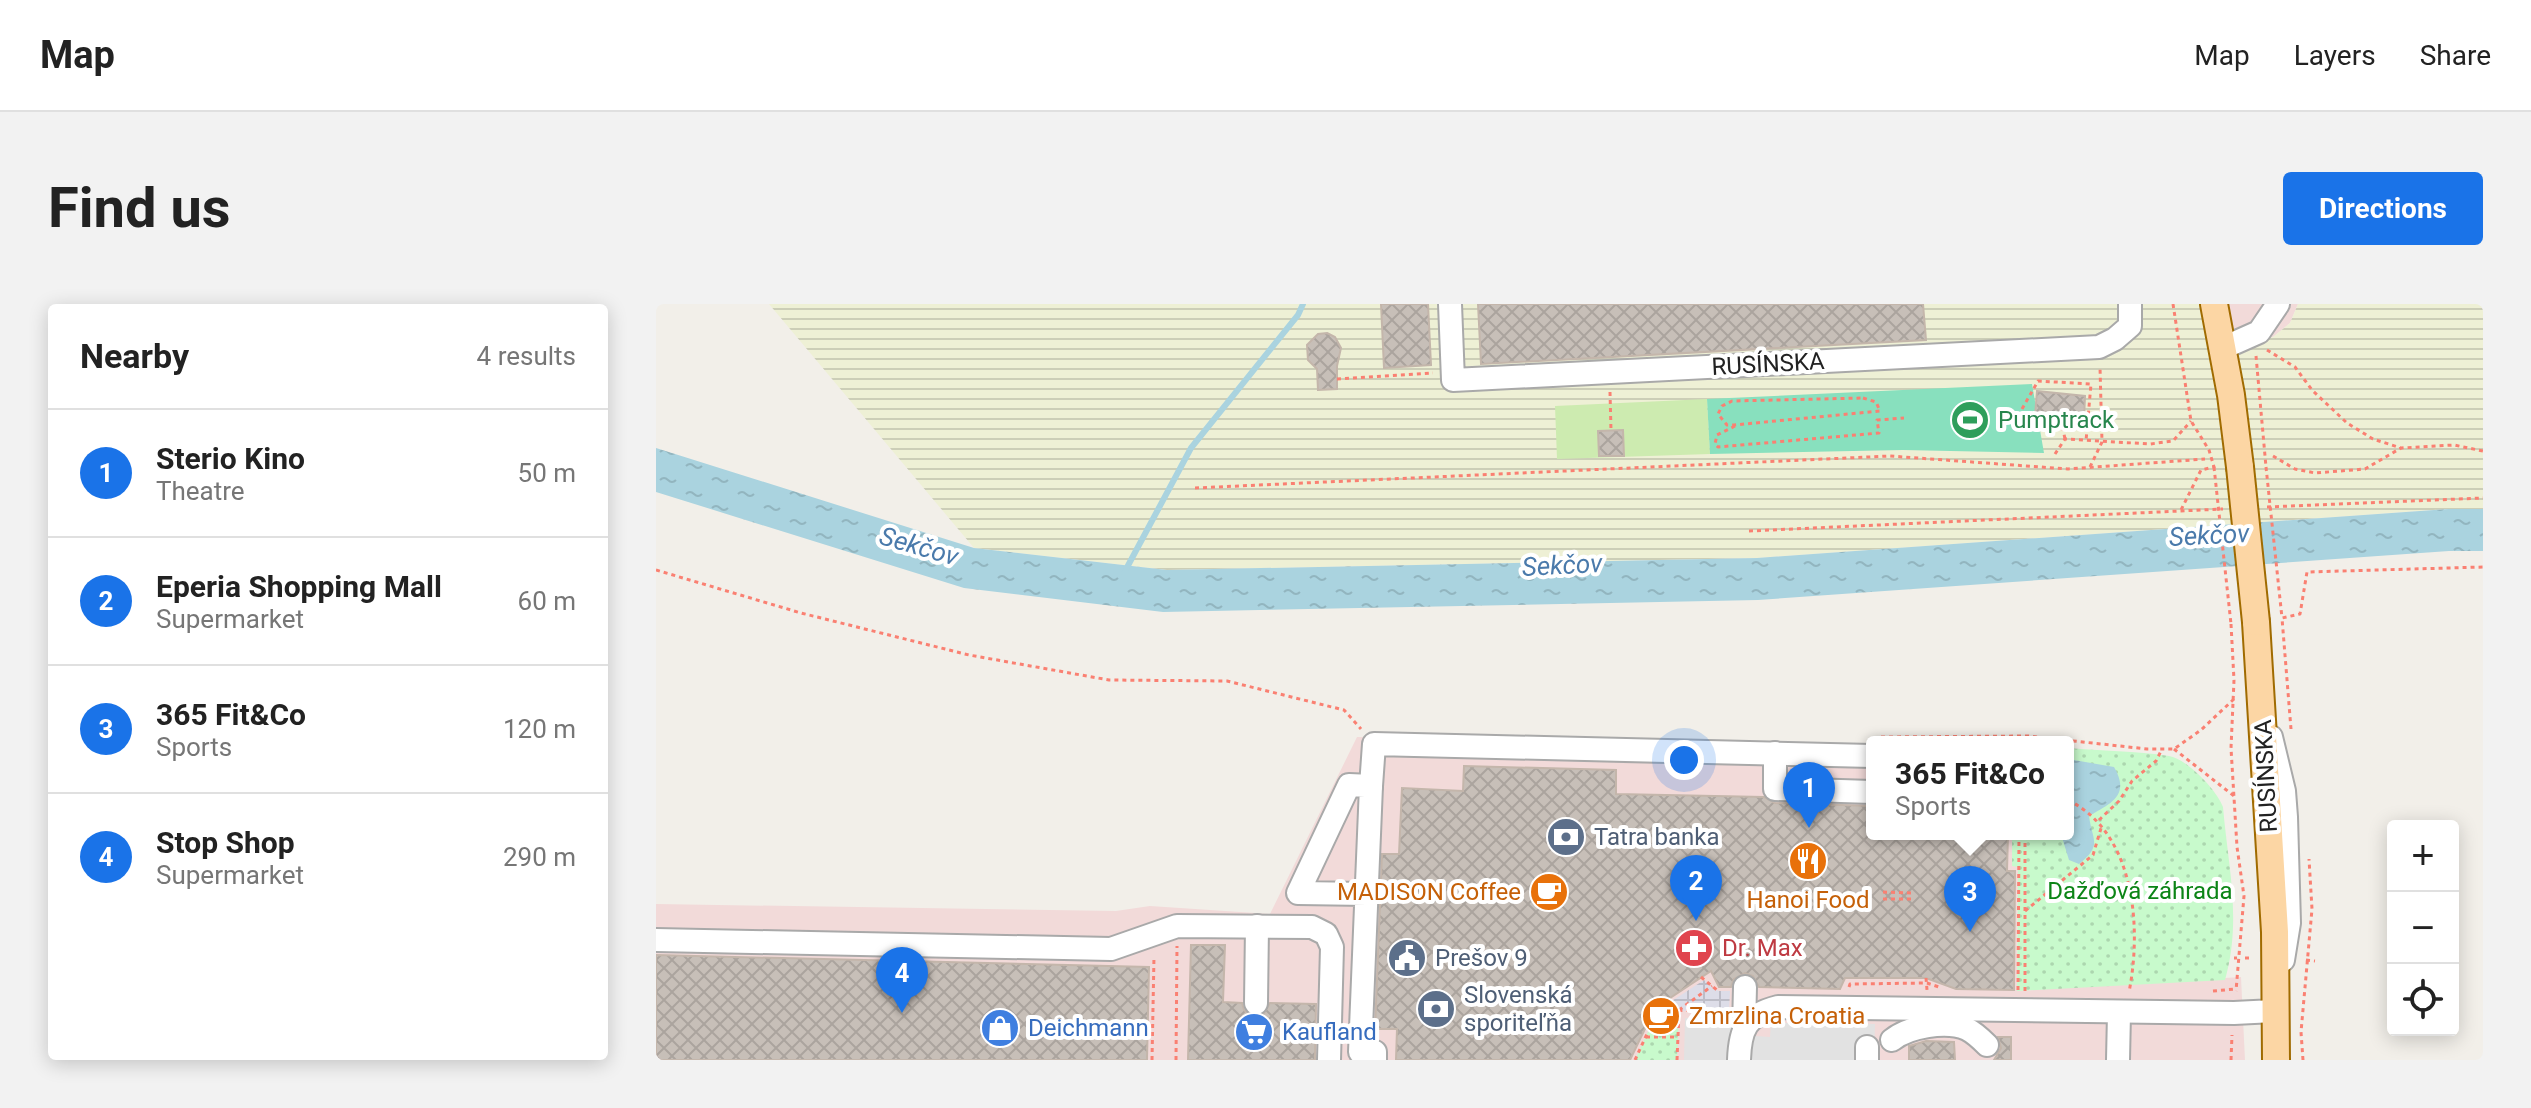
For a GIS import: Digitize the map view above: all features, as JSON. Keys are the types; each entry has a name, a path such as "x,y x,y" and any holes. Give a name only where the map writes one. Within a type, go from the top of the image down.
{"main road":[{"name":"RUSÍNSKA","path":"2214,304 2253,467 2243,623 2262,701 2275,932 2276,1060"},
{"name":"RUSÍNSKA","path":"2268,1060 2274,1011"}],"lane":[{"path":"1450,304 1453,371"},
{"path":"2099,347 2130,326 2130,304"},
{"path":"2223,348 2259,332 2278,304"},
{"name":"RUSÍNSKA","path":"1453,371 1453,380 2099,347"},
{"path":"1375,1060 1375,1052 1360,1052 1374,744 1866,756"},
{"path":"1775,753 1775,789 1866,792"},
{"path":"1367,894 1298,893 1349,785 1371,786"},
{"path":"656,940 1111,949 1177,926 1312,927 1326,934 1332,947 1329,1060"},
{"path":"1256,1003 1257,926"},
{"path":"1739,1060 1736,1020 1745,987"},
{"path":"1736,1020 1778,1007 1988,1011 2238,1003 2274,1011"},
{"path":"2118,1060 2124,1006"},
{"path":"1891,1050 1894,1009"},
{"path":"1987,1053 1988,1011"},
{"path":"1891,1050 1901,1033 1918,1027 1960,1027 1974,1033 1987,1053"}],"path":[{"path":"2173,304 2191,421 2209,450 2214,467 2243,623 2234,680 2231,748 2237,847 2244,896 2238,1003"},
{"path":"2090,467 2102,442 2099,347"},
{"path":"2261,347 2295,367 2312,390 2347,423 2373,439 2401,448 2454,445 2483,451"},
{"path":"2257,362 2253,467 2282,618 2300,614 2307,572 2483,567"},
{"path":"1337,379 1453,371"},
{"path":"1609,372 1611,431"},
{"path":"2022,409 2038,381 2100,385"},
{"path":"2086,441 2091,384"},
{"path":"1738,424 1727,425 1720,418 1719,410 1726,402 1863,398 1876,402 1880,411 1738,424 1717,435 1715,444 1718,447 1879,433 1877,420 1904,418"},
{"path":"2055,454 2065,439 2061,419"},
{"path":"2065,439 2150,444 2173,441 2191,421"},
{"path":"2273,456 2295,469 2315,473 2365,469 2401,448"},
{"path":"1195,488 1890,456 2068,469 2205,459"},
{"path":"2181,511 2201,470 2214,467"},
{"path":"2256,507 2483,498"},
{"path":"1749,531 2226,509"},
{"path":"656,570 801,613 969,655 1109,680 1227,681 1344,710 1359,728"},
{"path":"2025,911 2093,855 2098,845 2100,823 2132,781 2156,761 2162,749"},
{"path":"2174,749 2234,797"},
{"path":"2074,804 2100,823 2113,841 2121,862 2133,922 2134,963 2124,1006"},
{"path":"2018,995 2019,840"},
{"path":"2024,999 2025,840"},
{"path":"1883,892 1911,893"},
{"path":"1883,899 1911,899"},
{"path":"1176,1060 1177,926"},
{"path":"1152,1060 1154,934"},
{"path":"2245,958 2251,958"},
{"path":"2304,960 2315,961"},
{"path":"1701,977 1718,991"},
{"path":"1846,994 1850,984 1927,983 1926,978"},
{"path":"1679,1010 1712,986"},
{"path":"1635,1060 1657,1009 1736,1020"},
{"path":"1677,1060 1679,1010"},
{"path":"1646,1037 1678,1037"},
{"path":"2231,1060 2232,1041"}],"shaded area":[{"path":"2217,304 2298,304 2290,323 2273,337 2227,353"},
{"path":"1357,737 1866,746 1866,840 2012,840 2012,866 2018,866 2017,991 2241,977 2245,1060 656,1060 656,904 1116,911 1150,906 1270,914"},
{"path":"1704,980 1718,991 1730,991 1729,1012 1658,1010"},
{"path":"1734,1017 1742,1035 1770,1037 1771,1023 1875,1024 1874,1060 1684,1060 1685,1018"}],"green space":[{"path":"769,304 2217,304 2227,353 2273,337 2290,323 2298,304 2483,304 2483,509 2447,509 1757,558 1167,570 974,548"},
{"path":"2032,384 2044,453 1903,450 1710,454 1707,399"},
{"path":"1707,399 1710,454 1557,459 1555,406"},
{"name":"Dažďová záhrada","path":"2074,748 2176,758 2200,776 2215,792 2223,807 2233,914 2233,936 2225,980 2017,991 2018,867 2012,866 2012,840 2074,840"},
{"path":"1658,1010 1679,1010 1677,1060 1635,1060"}],"water":[{"name":"Sekčov","path":"656,448 974,548 1167,570 1757,558 2448,509 2483,509 2483,551 1758,600 1163,612 964,588 656,492"},
{"path":"2074,760 2114,767 2120,785 2116,798 2089,816 2094,847 2079,864 2069,860 2063,840 2074,840"}],"building":[{"path":"1381,304 1428,304 1431,365 1384,368"},
{"path":"1478,304 1923,304 1926,340 1481,364"},
{"path":"1327,333 1335,337 1341,348 1337,389 1318,390 1317,369 1308,360 1307,345 1318,334"},
{"path":"2037,391 2085,396 2084,421 2035,416"},
{"path":"1623,430 1624,456 1599,456 1598,431"},
{"path":"1464,766 1616,770 1616,794 1764,797 1775,803 1866,806 1866,840 2008,840 2007,871 2015,871 2014,990 1956,989 1926,978 1845,978 1840,989 1759,987 1753,976 1745,973 1734,979 1731,987 1719,987 1711,971 1655,1008 1630,1060 1396,1060 1397,1029 1375,1029 1382,854 1399,854 1402,788 1463,791"},
{"name":"Kaufland","path":"1191,945 1225,945 1223,1002 1242,1003 1250,1015 1263,1015 1270,1003 1316,1004 1315,1060 1188,1060"},
{"path":"656,955 1149,967 1147,1060 656,1060"},
{"path":"1998,1037 2011,1037 2011,1060 1994,1060 2001,1048"},
{"path":"1926,1041 1954,1042 1955,1060 1909,1060 1909,1046"}],"waterway":[{"path":"1124,573 1191,448 1298,315 1303,304"}],"place":[{"name":"Pumptrack","path":"1970,420"},
{"name":"Sterio Kino","path":"1809,828"},
{"name":"Tatra banka","path":"1566,837"},
{"name":"Hanoi Food","path":"1808,861"},
{"name":"MADISON Coffee","path":"1549,892"},
{"name":"Eperia Shopping Mall","path":"1696,921"},
{"name":"365 Fit&Co","path":"1970,932"},
{"name":"Dr. Max","path":"1694,948"},
{"name":"Prešov 9","path":"1407,958"},
{"name":"Slovenská sporiteľňa","path":"1436,1009"},
{"name":"Stop Shop","path":"902,1013"},
{"name":"Zmrzlina Croatia","path":"1661,1016"},
{"name":"Deichmann","path":"1000,1028"},
{"name":"Kaufland","path":"1254,1032"}]}
